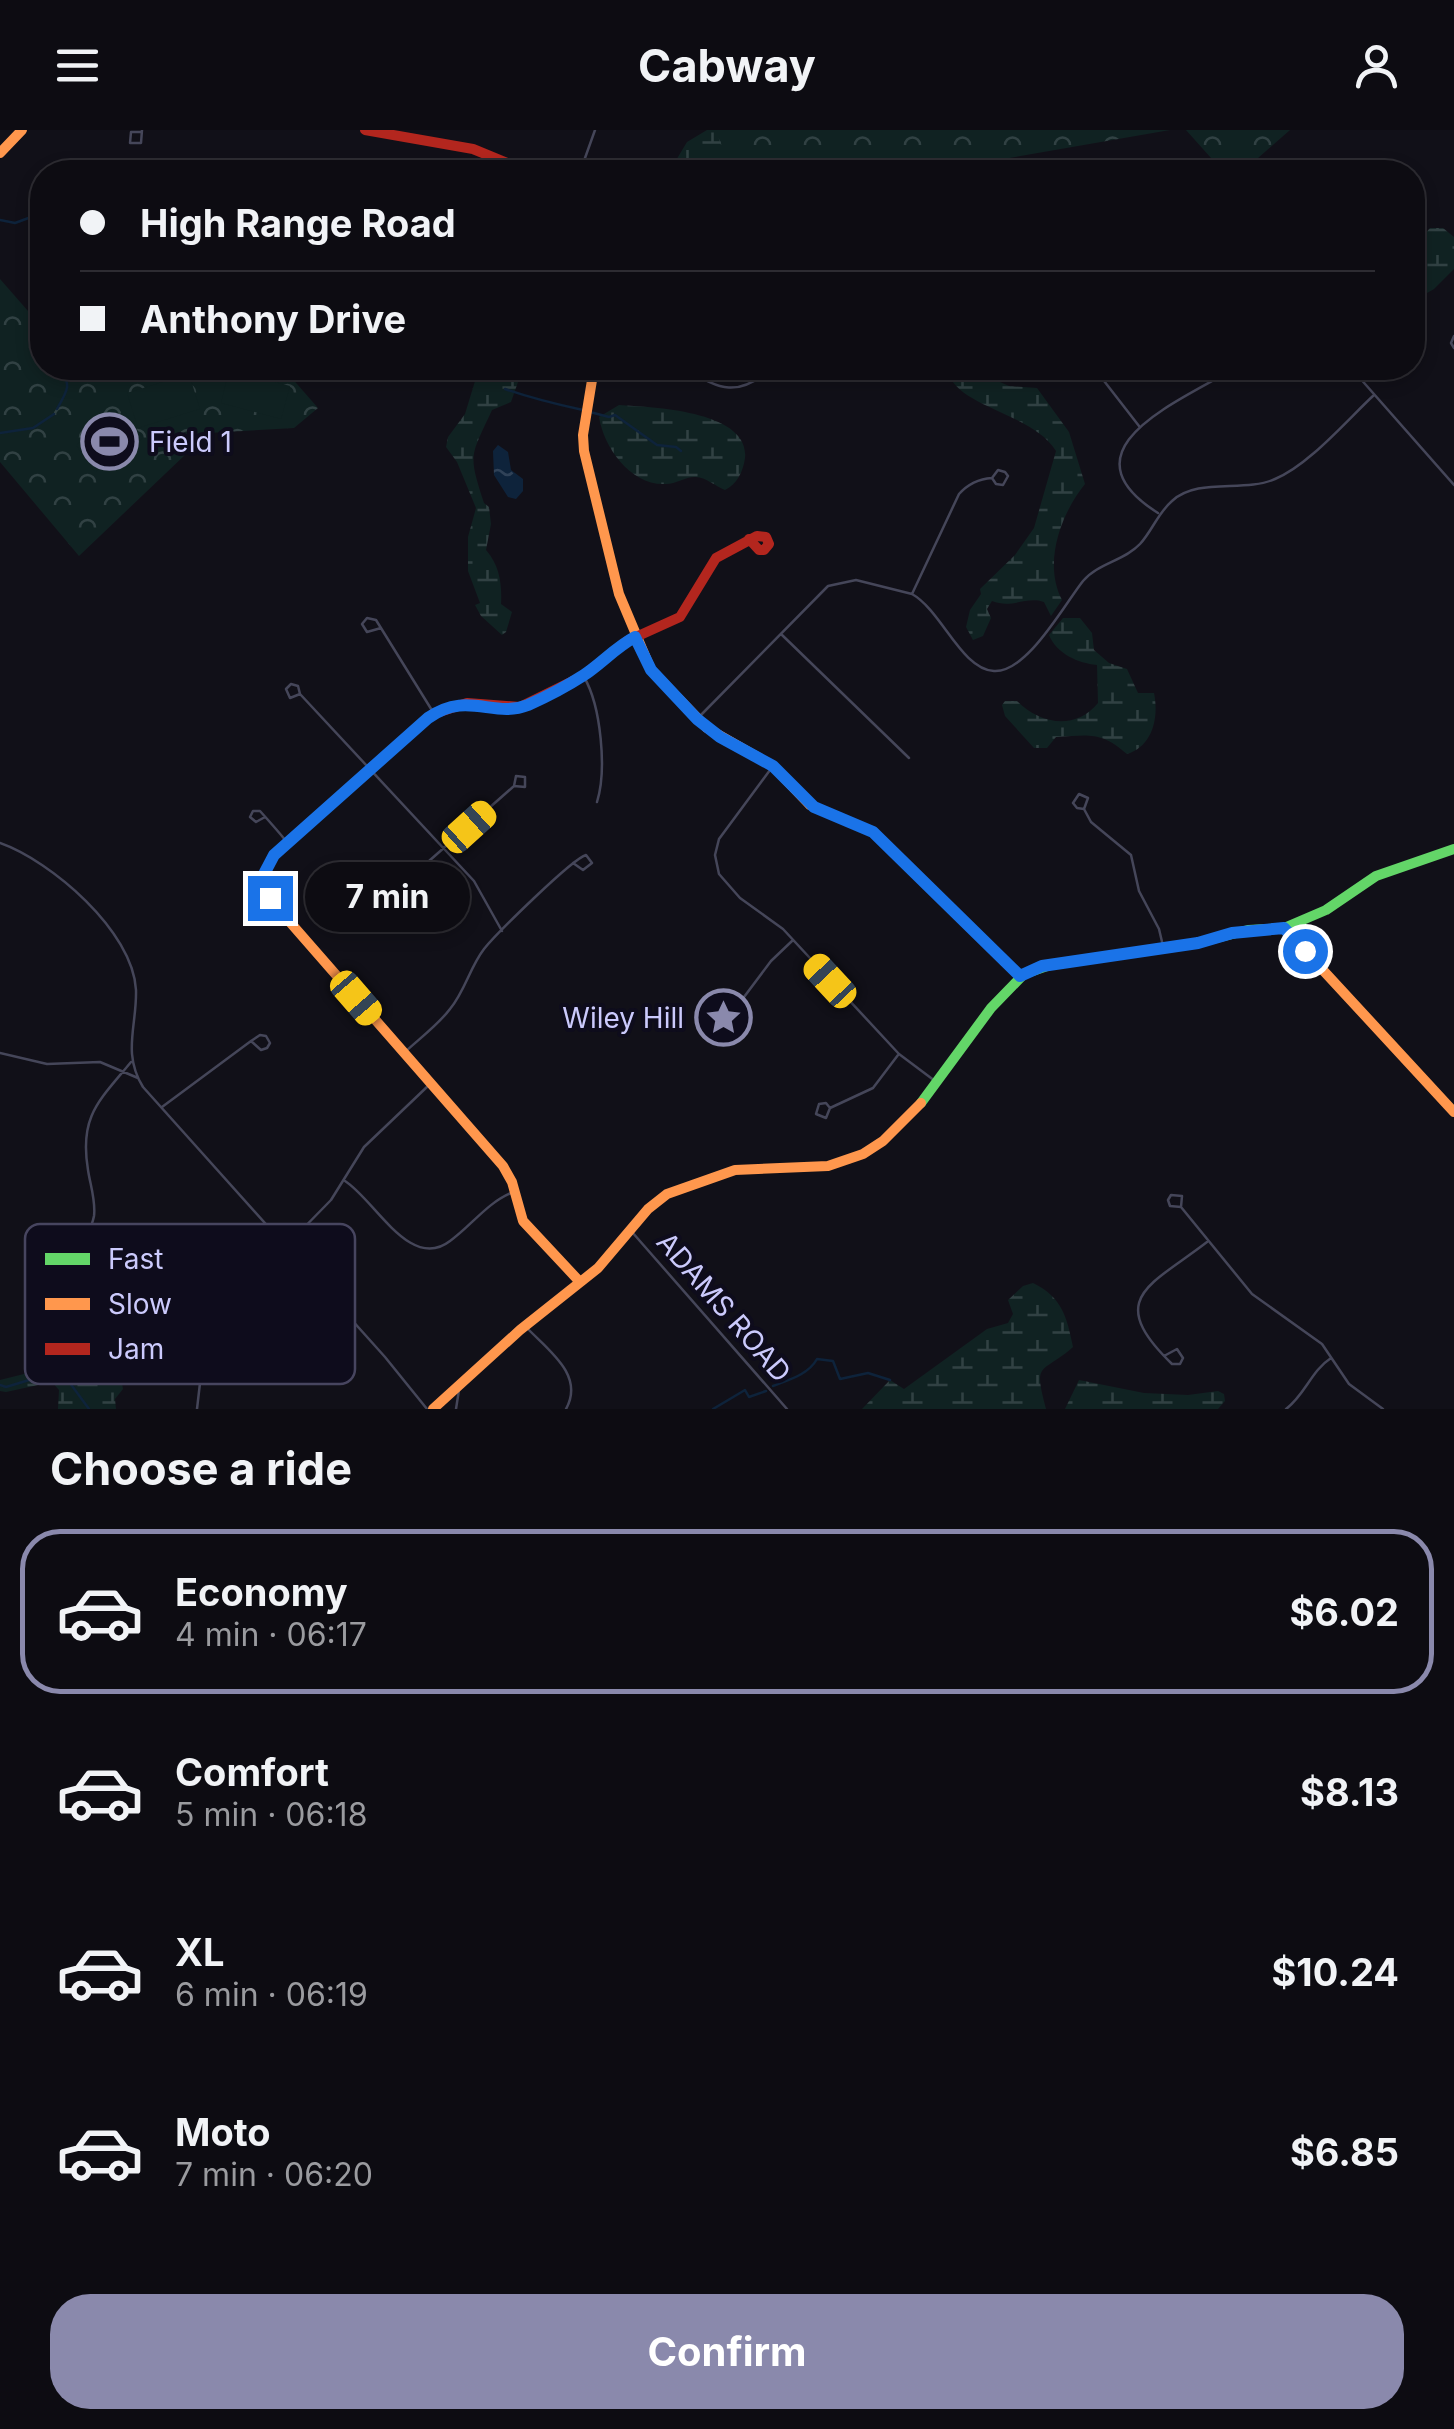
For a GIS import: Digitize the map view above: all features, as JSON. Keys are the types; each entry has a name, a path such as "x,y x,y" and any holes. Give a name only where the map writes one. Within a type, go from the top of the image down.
{"street":[{"path":"0,153 22,130"},
{"path":"364,130 472,150 498,160"},
{"path":"584,160 595,130"},
{"path":"1454,336 1454,348"},
{"path":"592,380 584,451 617,586 651,670 697,719 720,737 773,766 814,807 873,832 1020,976"},
{"path":"704,380 728,388 756,380"},
{"path":"1104,380 1140,426"},
{"path":"1160,514 1132,494 1120,473 1121,449 1140,426 1215,380"},
{"path":"1361,380 1454,485"},
{"path":"697,719 822,590 840,582 856,580 912,594 933,609 974,664 989,670 1005,670 1032,647 1084,579 1136,548 1172,500 1187,492 1252,486 1279,478 1374,395"},
{"path":"912,594 959,494 975,482 992,478"},
{"path":"580,1283 523,1221 502,1166 270,898 264,883 266,866 288,842 434,714 468,703 520,707 583,676 635,637 684,614 716,558 749,539"},
{"path":"381,628 434,714"},
{"path":"780,633 909,758"},
{"path":"583,676 594,694 597,710 601,787 597,802"},
{"path":"300,694 480,888 502,931"},
{"path":"773,766 719,839 715,859 719,874 738,896 777,924 898,1054 936,1082"},
{"path":"386,899 514,786"},
{"path":"1084,809 1093,825 1124,846 1131,856 1138,891 1164,947"},
{"path":"265,816 288,842"},
{"path":"0,842 36,860 92,907 112,932 135,979 130,1039 138,1078 264,1224"},
{"path":"355,1324 430,1409 580,1283 615,1251 660,1199 712,1176 760,1168 820,1167 862,1154 883,1141 907,1119 1020,976 1042,966 1198,943 1232,933 1284,928 1326,910 1376,876 1454,849"},
{"path":"404,1053 454,1006 481,953 572,863"},
{"path":"1284,928 1454,1112"},
{"path":"720,1029 792,940"},
{"path":"161,1108 251,1041"},
{"path":"0,1053 47,1064 100,1062 138,1078"},
{"path":"830,1108 872,1088 898,1054"},
{"path":"90,1224 94,1212 84,1150 86,1127 98,1099 132,1060"},
{"path":"308,1224 326,1206 364,1147 431,1084"},
{"path":"344,1180 410,1243 429,1250 445,1245 496,1201 514,1192"},
{"path":"1181,1207 1252,1294 1319,1342 1349,1384 1384,1409"},
{"name":"ADAMS ROAD","path":"630,1231 787,1409"},
{"path":"1164,1356 1139,1325 1139,1300 1150,1286 1208,1241"},
{"path":"526,1326 569,1374 573,1390 566,1409"},
{"path":"1286,1409 1312,1374 1332,1357"},
{"path":"197,1409 200,1384"},
{"path":"456,1409 458,1389"}],"green space":[{"path":"707,130 830,130 809,160 676,160 687,142"},
{"path":"716,130 1170,130 998,160 726,160"},
{"path":"1186,130 1290,130 1256,160 1213,160"},
{"path":"1430,228 1443,228 1454,237 1454,269 1425,294 1425,234"},
{"path":"0,279 30,313 30,380 294,380 318,408 294,428 208,433 79,556 0,462"},
{"path":"169,380 191,380 200,409 138,428 127,393"},
{"path":"227,380 267,380 290,386 281,419 221,403"},
{"path":"475,380 517,380 511,402 492,410 474,456 479,487 489,507 491,524 486,550 499,576 501,604 512,612 502,635 475,605 480,603 468,571 468,537 476,508 457,462 446,447 448,437 465,414"},
{"path":"952,380 995,380 1009,386 1037,388 1069,432 1085,484 1068,510 1057,540 1054,571 1062,600 1051,616 1044,602 992,601 987,609 991,618 983,636 973,640 966,627 970,610 981,594 980,589 1015,555 1034,528 1056,451 1030,427 978,402"},
{"path":"619,405 675,410 716,421 732,430 742,442 745,458 739,477 725,490 700,477 666,484 641,479 621,463 602,429 599,417"},
{"name":"Field 1","path":"124,411 143,438 95,472 76,445"},
{"path":"1063,618 1080,618 1092,633 1094,650 1109,663 1127,669 1138,693 1154,693 1156,712 1152,730 1136,750 1127,754 1110,741 1086,735 1056,737 1047,748 1034,748 1005,716 1005,701 1017,701 1036,715 1058,721 1079,718 1098,703 1097,665 1069,656 1049,635"},
{"path":"1033,1283 1051,1295 1062,1309 1073,1347 1040,1375 1046,1409 862,1409 890,1380 904,1389 987,1329 1008,1323 1013,1314 1008,1300 1023,1286"},
{"path":"25,1374 25,1384 43,1384 6,1392 0,1391 0,1380"},
{"path":"1079,1380 1144,1393 1188,1395 1218,1391 1224,1394 1225,1401 1218,1409 1065,1409"},
{"path":"54,1384 122,1384 123,1389 115,1399 116,1409 58,1409 59,1390"}],"water":[{"path":"498,445 508,452 511,470 523,479 523,491 516,499 508,497 494,475 493,451"}],"waterway":[{"path":"0,220 15,223 30,217"},
{"path":"57,409 67,388 66,380"},
{"path":"505,389 583,410"},
{"path":"590,412 615,415 657,445 681,451"},
{"path":"0,433 33,428 54,414"},
{"path":"773,1386 803,1373 817,1359 833,1361 840,1379 868,1373 890,1380"},
{"path":"0,1385 25,1381"},
{"path":"71,1384 89,1409"},
{"path":"713,1409 745,1390 749,1397 766,1391"}],"traffic: fast":[{"path":"824,811 873,832 1020,976"},
{"path":"921,1103 991,1008 1024,974 1050,965 1197,943 1248,930 1284,928 1326,910 1376,876 1454,849"}],"traffic: slow":[{"path":"0,153 22,130"},
{"path":"592,380 584,451 619,594 651,670 707,728 773,766 810,805 824,811"},
{"path":"376,764 276,853 266,872 268,891 275,905 503,1166 523,1221 580,1282"},
{"path":"1284,928 1454,1112"},
{"path":"433,1409 520,1330 598,1268 648,1209 667,1194 735,1170 828,1166 863,1154 883,1141 921,1103"}],"traffic: jam":[{"path":"365,130 473,149 500,160"},
{"path":"376,764 433,714 467,703 520,707 583,676 627,641 680,617 716,558 757,536 766,537 769,544 759,550 749,539"}],"place":[{"name":"Field 1","path":"110,442"},
{"name":"Wiley Hill","path":"723,1018"}],"route":[{"path":"270,898 264,874 270,859 428,718 444,708 468,703 512,708 527,705 583,676 635,637 651,670 697,719 720,737 773,766 804,800 820,811 873,832 1020,976 1042,966 1198,943 1260,929 1284,928 1305,951"}]}
